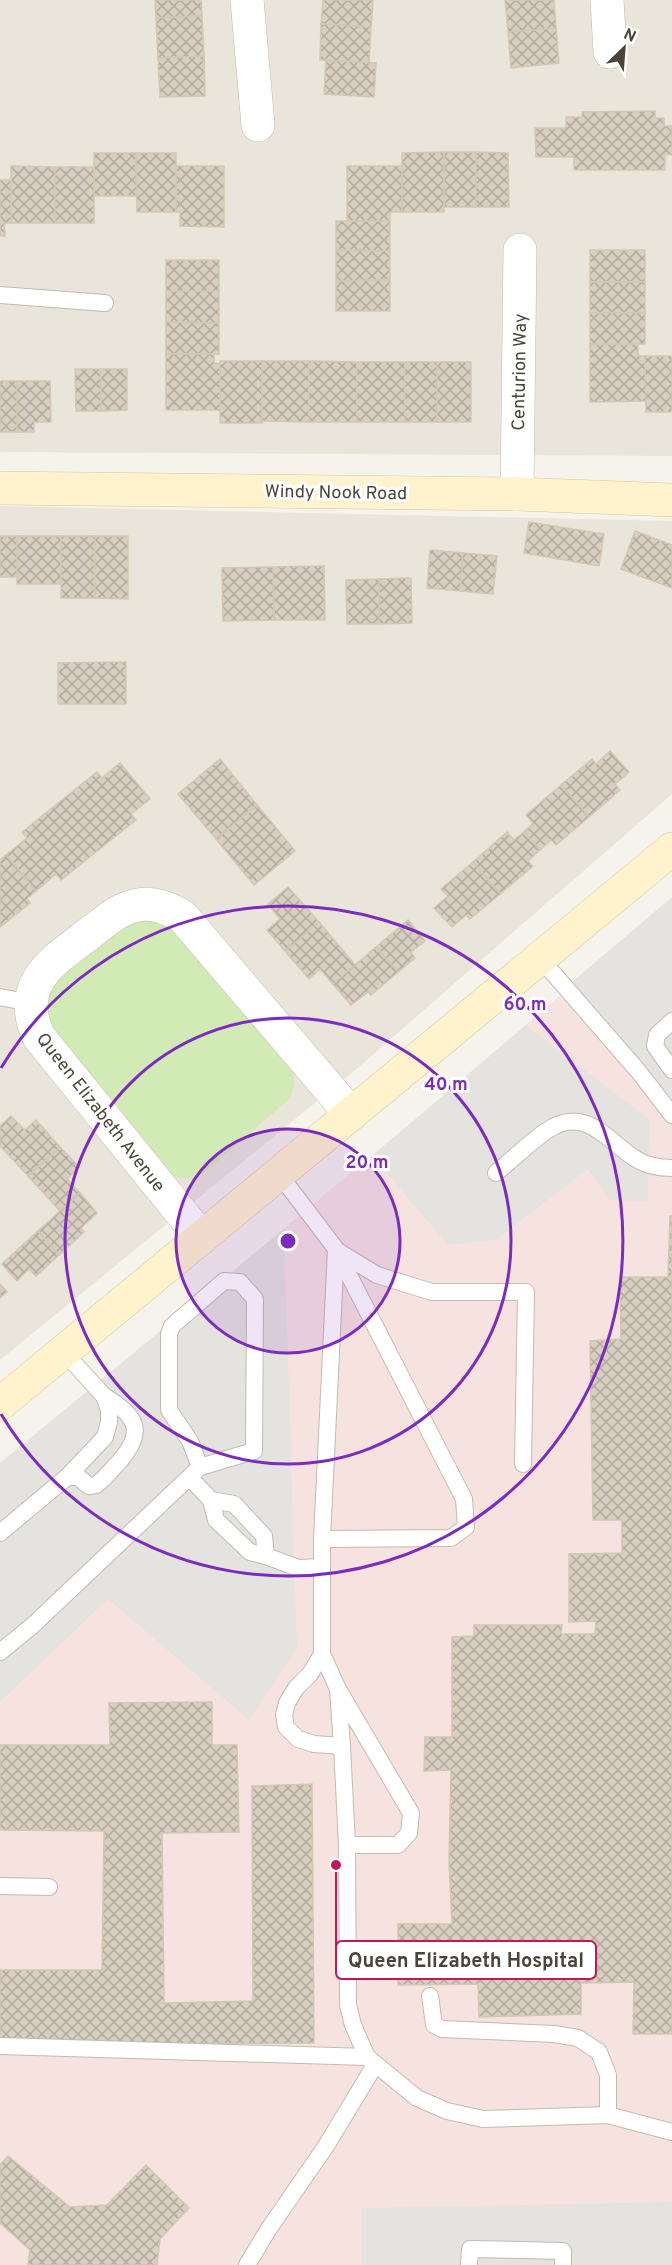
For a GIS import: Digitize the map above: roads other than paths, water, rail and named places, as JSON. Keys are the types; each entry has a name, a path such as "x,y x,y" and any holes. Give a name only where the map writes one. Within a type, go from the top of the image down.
{"street":[{"path":"247,0 258,125"},
{"path":"607,0 610,52"},
{"name":"Centurion Way","path":"518,494 520,250"},
{"name":"Windy Nook Road","path":"0,488 518,494 672,500"},
{"path":"0,1404 672,849"},
{"name":"Queen Elizabeth Avenue","path":"201,1237 39,1037 15,1000 36,984 47,966 123,909 139,904 168,908 182,916 351,1114"}],"lane":[{"path":"0,295 105,303"},
{"path":"539,957 639,1072 672,1115"},
{"path":"671,1023 657,1035 655,1046 672,1070"},
{"path":"496,1173 550,1128 581,1121 595,1127 637,1160 657,1168 672,1168"},
{"path":"279,1174 336,1249 464,1499 466,1527 452,1538 322,1539"},
{"path":"336,1249 377,1275 432,1292 526,1292 523,1464"},
{"path":"336,1249 322,1539 322,1654 338,1689 411,1813 409,1833 398,1845 347,1845"},
{"path":"0,1652 32,1626 195,1473 254,1450 255,1299 240,1282 224,1281 172,1326 168,1334 169,1410 190,1441 195,1473 211,1500 216,1520 250,1552 298,1568 322,1567"},
{"path":"64,1352 104,1396 121,1406 131,1418 135,1428 134,1441 128,1451 96,1485 88,1486 78,1477 67,1477"},
{"path":"0,1533 67,1477 105,1437 109,1410 104,1396"},
{"path":"211,1500 234,1504 264,1536 266,1556"},
{"path":"322,1654 310,1674 296,1688 287,1703 284,1715 286,1727 298,1739 315,1744 342,1746"},
{"path":"338,1689 347,1845 348,2005 353,2025 371,2061 417,2098 447,2111 483,2118 608,2115 672,2132"},
{"path":"0,1887 49,1887"},
{"path":"430,1996 434,2025 442,2029 554,2034 578,2038 592,2047 598,2052 608,2075 608,2115"},
{"path":"0,2046 371,2061"},
{"path":"247,2265 268,2230 326,2146 371,2061"},
{"path":"469,2265 470,2249 563,2251 563,2265"}],"place":[{"name":"Queen Elizabeth Hospital","path":"336,1865"}]}
